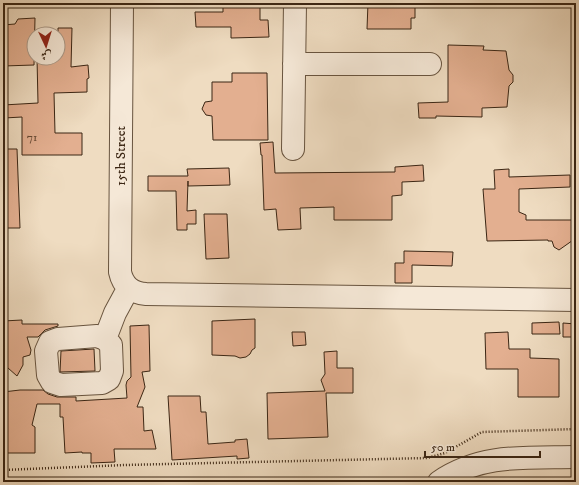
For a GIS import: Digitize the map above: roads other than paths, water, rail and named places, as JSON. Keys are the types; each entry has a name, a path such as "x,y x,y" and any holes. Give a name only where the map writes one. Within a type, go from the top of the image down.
{"street":[{"name":"15th Street","path":"122,3 120,272 124,284 137,291"},
{"path":"293,149 295,3"},
{"path":"294,64 430,64"},
{"path":"105,339 115,313 137,291 576,300"},
{"path":"439,482 462,469 479,462 497,459 576,457"}]}
